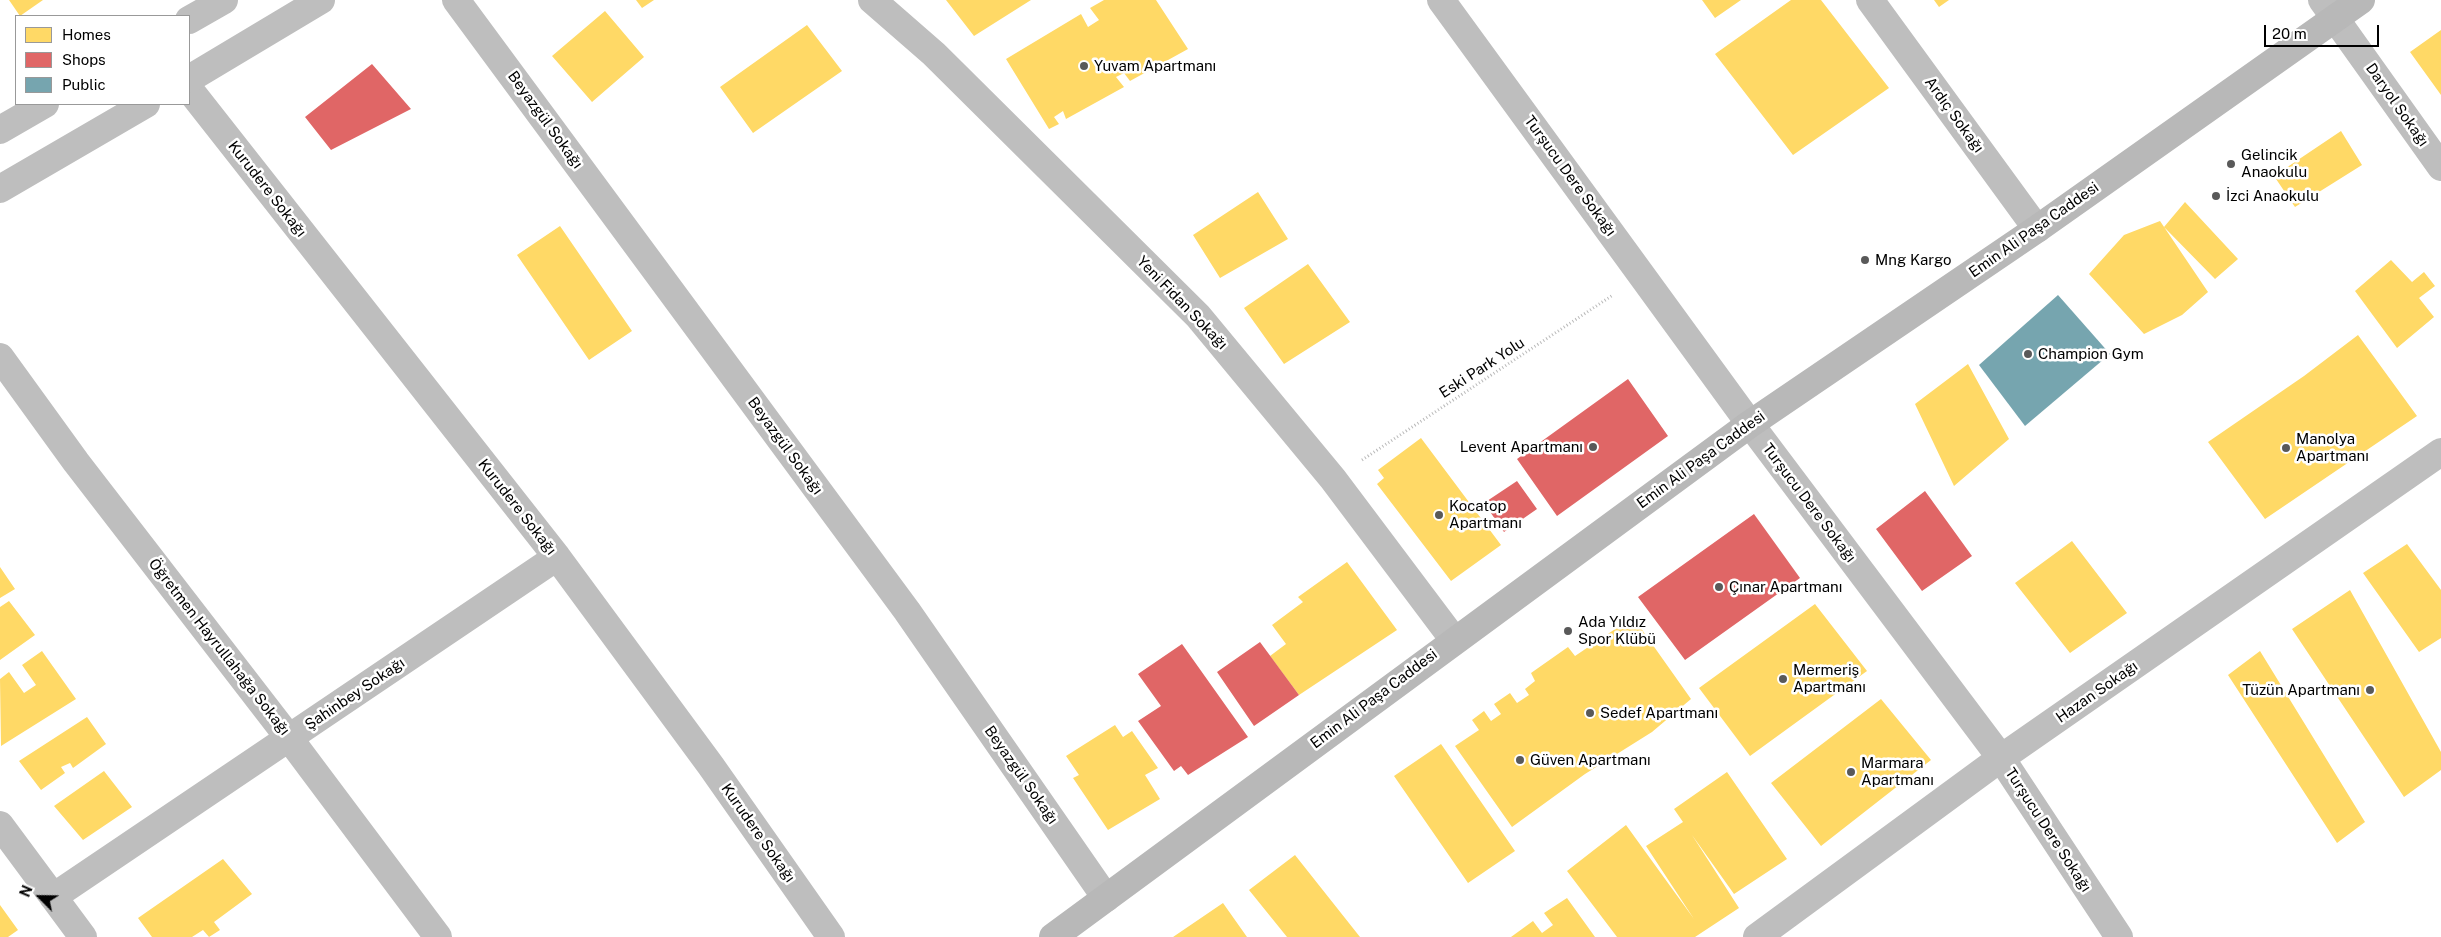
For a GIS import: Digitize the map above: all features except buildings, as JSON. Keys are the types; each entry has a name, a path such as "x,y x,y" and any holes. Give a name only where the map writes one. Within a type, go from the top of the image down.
{"street":[{"path":"190,19 224,0"},
{"path":"190,78 321,0"},
{"name":"Beyazgül Sokağı","path":"456,0 901,603 1106,898"},
{"name":"Yeni Fidan Sokağı","path":"872,0 934,54 1198,316 1333,479 1454,640"},
{"name":"Turşucu Dere Sokağı","path":"1441,0 1750,424 2001,758 2119,937"},
{"name":"Ardıç Sokağı","path":"1870,0 2037,229"},
{"name":"Emin Ali Paşa Caddesi","path":"1053,937 1750,424 2037,229 2329,9 2361,0"},
{"name":"Daryol Sokağı","path":"2329,9 2441,167"},
{"name":"Kurudere Sokağı","path":"190,90 556,557 711,766 831,937"},
{"path":"0,130 43,105"},
{"path":"0,189 144,105"},
{"name":"Öğretmen Hayrullahağa Sokağı","path":"0,357 76,462 289,738 438,937"},
{"name":"Hazan Sokağı","path":"1758,937 2001,758 2441,452"},
{"name":"Şahinbey Sokağı","path":"53,898 556,557"},
{"path":"0,825 83,937"}],"path":[{"name":"Eski Park Yolu","path":"1333,479 1643,275"}],"place":[{"name":"Yuvam Apartmanı","path":"1084,66"},
{"name":"Gelincik Anaokulu","path":"2231,164"},
{"name":"İzci Anaokulu","path":"2216,196"},
{"name":"Mng Kargo","path":"1865,260"},
{"name":"Champion Gym","path":"2028,354"},
{"name":"Levent Apartmanı","path":"1593,447"},
{"name":"Manolya Apartmanı","path":"2286,448"},
{"name":"Kocatop Apartmanı","path":"1439,515"},
{"name":"Çınar Apartmanı","path":"1719,587"},
{"name":"Ada Yıldız Spor Klübü","path":"1568,631"},
{"name":"Mermeriş Apartmanı","path":"1783,679"},
{"name":"Tüzün Apartmanı","path":"2370,690"},
{"name":"Sedef Apartmanı","path":"1590,713"},
{"name":"Güven Apartmanı","path":"1520,760"},
{"name":"Marmara Apartmanı","path":"1851,772"}]}
